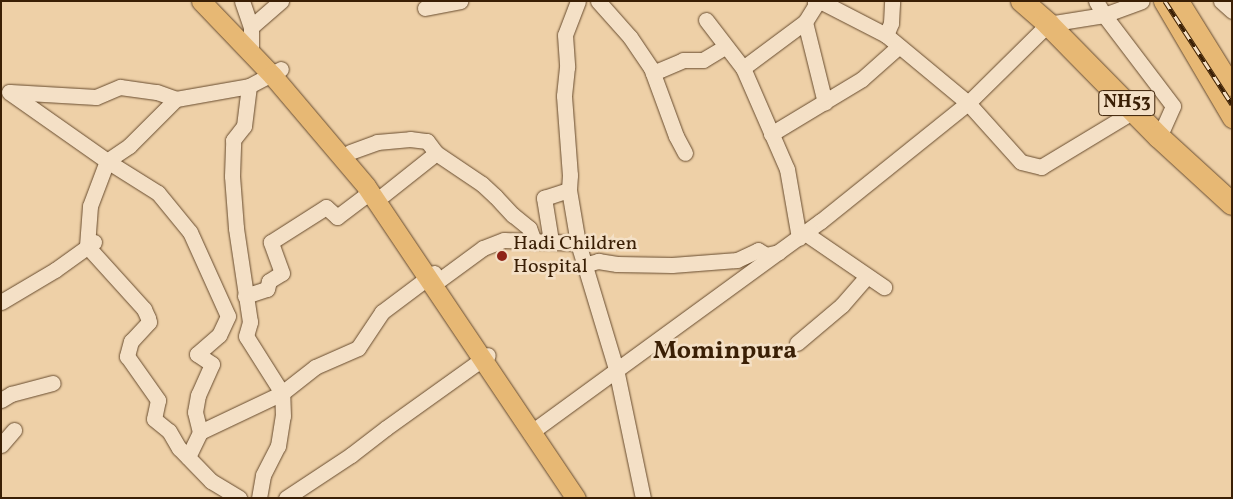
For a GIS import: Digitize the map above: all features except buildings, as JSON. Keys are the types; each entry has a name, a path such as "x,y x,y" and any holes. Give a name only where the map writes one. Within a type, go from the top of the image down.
{"highway":[{"name":"NH53","path":"1022,1 1048,24 1159,137 1232,204"}],"main road":[{"path":"201,1 251,39"},
{"path":"215,1 251,39 376,194"},
{"path":"1163,1 1232,118"},
{"path":"1179,1 1232,86"},
{"path":"277,72 350,152 534,430 576,498"},
{"path":"534,430 586,498"}],"street":[{"path":"242,1 251,39"},
{"path":"251,39 281,1"},
{"path":"425,8 460,1"},
{"path":"578,1 565,35 567,67 564,96 570,175 569,190 578,243 616,369 643,498"},
{"path":"598,1 630,38 653,73 676,136 685,153"},
{"path":"743,68 805,22 816,1"},
{"path":"820,1 886,35 898,47 968,103 1021,162 1041,168 1134,111"},
{"path":"886,35 891,23 892,1"},
{"path":"1096,1 1104,15 1174,106 1159,137"},
{"path":"534,430 802,235 968,103 1048,24 1104,15 1142,1"},
{"path":"1221,1 1232,11"},
{"path":"706,20 743,68 787,169 802,235 884,287"},
{"path":"805,22 825,103"},
{"path":"653,73 683,60 703,60 725,47"},
{"path":"771,134 862,79 898,47"},
{"path":"5,91 96,98 120,87 157,92 176,99 249,86 277,72"},
{"path":"249,86 244,126 233,140 232,176 236,228 250,322 246,336 282,393 283,416 278,446 263,475 259,498"},
{"path":"5,91 107,161 158,193 190,232 228,316 219,335 197,354 212,364 198,395 194,412 200,432"},
{"path":"176,99 128,146 107,161 90,206 92,243 144,309 148,318 148,322 131,341 127,356 158,400 154,418 169,431 179,448 211,481 238,498"},
{"path":"350,152 377,142 410,139 426,141 436,153 482,184 529,228 534,241"},
{"path":"246,296 268,289 269,282 282,273 271,242 326,207 336,217 376,194 436,153"},
{"path":"552,241 544,198 569,190"},
{"path":"188,457 200,432 282,393 315,367 358,348 382,312 483,248 504,240 578,243"},
{"path":"1,302 55,270 92,243"},
{"path":"584,265 598,261 617,264 672,265 737,260 758,250 766,255 779,252"},
{"path":"797,342 842,305 867,276"},
{"path":"289,497 352,455 386,428 485,357"},
{"path":"1,400 11,394 52,383"},
{"path":"1,446 14,430"}],"railway":[{"path":"1165,1 1232,104"}],"place":[{"name":"Hadi Children Hospital","path":"502,256"}],"district":[{"name":"Mominpura","path":"725,352"}]}
